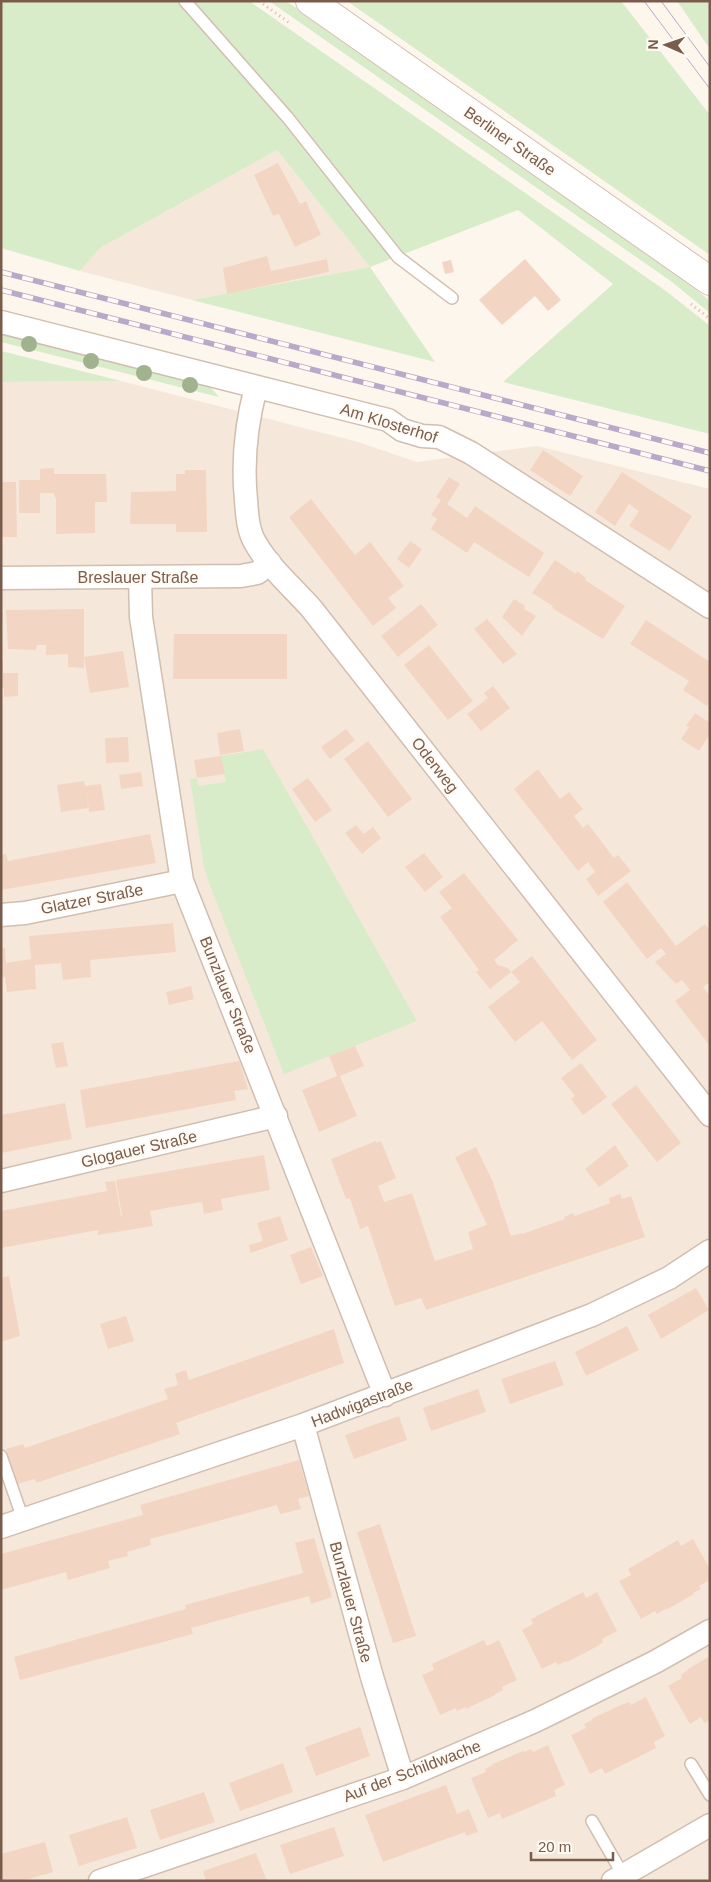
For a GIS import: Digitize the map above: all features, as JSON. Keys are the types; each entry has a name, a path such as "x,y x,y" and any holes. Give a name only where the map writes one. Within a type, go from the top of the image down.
{"main road":[{"name":"Berliner Straße","path":"310,1 710,282"}],"street":[{"name":"Am Klosterhof","path":"1,322 388,420 402,430 422,436 439,437 502,472 710,607"},
{"name":"Oderweg","path":"256,387 250,408 244,446 247,518 255,544 311,608 710,1115"},
{"name":"Breslauer Straße","path":"1,578 241,576 257,573 270,563"},
{"name":"Bunzlauer Straße","path":"140,577 141,618 182,881 385,1395"},
{"name":"Glatzer Straße","path":"1,915 182,881"},
{"name":"Glogauer Straße","path":"1,1182 276,1116"},
{"name":"Hadwigastraße","path":"1,1526 303,1425 592,1315 669,1278 710,1251"},
{"name":"Bunzlauer Straße","path":"303,1425 372,1677 403,1778"},
{"name":"Auf der Schildwache","path":"100,1881 403,1778 535,1722 655,1662 710,1631"},
{"path":"618,1878 710,1825"}],"lane":[{"path":"186,1 288,118 398,257 452,298"},
{"path":"1,1456 23,1519"},
{"path":"691,1764 710,1795"},
{"path":"592,1821 618,1878"}],"shaded area":[{"path":"277,150 370,267 192,300 80,271 100,248"},
{"path":"121,381 358,442 417,462 537,446 710,489 710,1881 1,1881 1,382"}],"green space":[{"path":"1,1 249,1 666,291 710,326 710,434 503,382 613,284 518,210 370,267 277,150 100,248 80,271 1,248"},
{"path":"269,1 286,1 678,275 710,301 710,313 672,282"},
{"path":"347,1 621,1 710,115 710,255"},
{"path":"677,1 710,1 710,49"},
{"path":"370,267 435,362 192,300"},
{"path":"1,333 198,381 211,388 219,397 1,342"},
{"path":"1,351 121,381 1,382"},
{"path":"263,749 417,1021 284,1074 209,883 204,867 190,779 197,778 198,786 226,782 221,756"}],"building":[{"path":"278,163 300,204 306,201 321,235 295,247 279,214 273,216 254,175"},
{"path":"267,256 271,271 327,259 329,272 227,294 223,268"},
{"path":"525,259 561,300 548,311 535,296 502,325 479,300"},
{"path":"451,260 454,272 445,274 442,262"},
{"path":"543,450 583,476 570,496 530,470"},
{"path":"54,468 54,474 106,474 107,502 95,502 95,533 56,534 56,498 54,493 40,493 40,513 19,513 19,480 40,480 40,469"},
{"path":"185,470 206,470 207,532 176,532 176,524 130,524 131,492 176,491 176,474 185,474"},
{"path":"622,472 692,516 670,551 629,526 639,511 629,504 615,526 595,512"},
{"path":"449,477 460,484 447,504 467,518 475,506 544,553 529,577 474,542 467,553 431,529 437,519 431,515 441,500 436,497"},
{"path":"1,482 16,482 17,537 1,537"},
{"path":"311,499 355,555 370,542 404,586 388,598 396,608 373,626 289,517"},
{"path":"410,541 422,549 409,568 397,559"},
{"path":"555,560 576,574 577,571 586,578 585,580 625,606 603,639 552,608 553,606 532,593"},
{"path":"514,599 525,606 524,609 536,616 522,636 502,617"},
{"path":"421,604 438,625 398,657 381,636"},
{"path":"84,609 84,668 68,667 68,654 46,655 46,645 37,645 36,650 8,649 6,610"},
{"path":"487,619 517,654 503,664 474,629"},
{"path":"646,620 710,662 710,701 707,706 683,690 689,681 630,644"},
{"path":"174,634 287,634 287,679 173,679"},
{"path":"429,645 473,701 448,720 404,665"},
{"path":"123,651 129,687 90,693 84,657"},
{"path":"1,661 3,661 3,673 18,673 18,696 4,697 4,688 1,688"},
{"path":"493,686 510,708 481,731 467,714 488,698 484,693"},
{"path":"695,713 710,723 710,738 708,737 699,751 681,739 689,727 686,726"},
{"path":"240,729 244,751 220,755 217,733"},
{"path":"346,729 355,740 330,759 321,747"},
{"path":"128,737 129,762 106,763 105,738"},
{"path":"368,741 412,799 388,817 344,759"},
{"path":"221,756 225,774 197,778 194,760"},
{"path":"538,769 560,799 569,792 583,809 574,816 583,828 588,824 614,858 618,855 631,871 598,896 586,879 595,872 588,862 578,871 514,789"},
{"path":"141,772 143,786 121,789 119,775"},
{"path":"308,778 332,810 315,822 292,789"},
{"path":"84,781 85,786 101,784 105,810 89,812 86,788 88,808 61,812 57,785"},
{"path":"356,825 364,834 373,827 381,838 362,854 345,833"},
{"path":"150,834 156,863 1,890 1,855 6,854 8,861"},
{"path":"424,853 443,877 425,892 405,867"},
{"path":"464,873 518,940 494,960 498,965 508,968 511,972 490,989 476,972 479,970 440,917 452,908 439,892"},
{"path":"627,882 676,946 705,924 710,930 710,982 703,987 710,996 710,1046 675,1001 690,990 682,980 676,984 655,962 666,954 661,948 647,959 603,902"},
{"path":"173,923 176,952 90,960 91,977 63,980 61,963 35,965 36,989 7,992 5,977 1,978 1,948 5,948 6,963 31,959 29,936"},
{"path":"532,956 597,1040 572,1060 542,1021 515,1042 488,1007 520,982 511,972"},
{"path":"191,986 194,999 169,1005 166,992"},
{"path":"63,1042 68,1066 56,1068 51,1044"},
{"path":"355,1046 364,1066 340,1076 357,1116 319,1132 302,1090 337,1076 329,1056"},
{"path":"239,1061 248,1089 234,1091 236,1100 86,1128 80,1090"},
{"path":"581,1063 607,1097 583,1115 571,1099 575,1096 561,1078"},
{"path":"636,1085 681,1143 657,1162 611,1104"},
{"path":"65,1103 72,1139 1,1153 1,1115"},
{"path":"376,1141 376,1143 381,1141 396,1178 378,1186 384,1202 412,1193 435,1261 473,1249 468,1232 487,1225 455,1157 476,1147 492,1180 511,1236 565,1219 564,1217 573,1213 575,1216 610,1203 609,1198 620,1194 622,1199 631,1196 645,1237 426,1310 421,1298 395,1306 368,1226 360,1229 350,1198 346,1199 331,1159"},
{"path":"615,1145 629,1166 599,1187 585,1169"},
{"path":"264,1155 270,1190 221,1199 223,1210 204,1214 202,1202 172,1207 150,1211 153,1226 98,1235 98,1230 1,1248 1,1211 107,1191 105,1182 115,1181 122,1216 116,1180"},
{"path":"280,1216 288,1240 250,1253 249,1245 263,1241 257,1223"},
{"path":"311,1247 323,1276 301,1284 290,1255"},
{"path":"9,1276 20,1336 1,1342 1,1278"},
{"path":"696,1288 709,1310 661,1339 648,1315"},
{"path":"126,1316 134,1341 108,1349 100,1324"},
{"path":"627,1326 639,1350 586,1376 575,1352"},
{"path":"334,1329 344,1363 176,1423 180,1434 36,1483 35,1479 17,1484 6,1449 23,1444 25,1448 168,1399 164,1389 178,1385 175,1374 186,1370 189,1380"},
{"path":"555,1361 564,1385 510,1404 501,1379"},
{"path":"478,1389 486,1412 431,1431 423,1408"},
{"path":"399,1416 407,1440 354,1459 345,1435"},
{"path":"299,1460 309,1496 298,1499 301,1509 280,1514 277,1505 150,1539 151,1545 127,1552 128,1556 108,1561 110,1568 68,1580 66,1572 1,1590 1,1554 143,1515 140,1505"},
{"path":"380,1524 416,1636 393,1643 357,1532"},
{"path":"314,1538 332,1597 311,1604 309,1596 191,1628 193,1634 20,1680 14,1657 186,1609 185,1605 303,1573 295,1543"},
{"path":"693,1539 710,1569 710,1580 699,1586 701,1589 694,1594 666,1610 657,1614 655,1611 641,1619 619,1581 631,1575 628,1569 678,1540 681,1546"},
{"path":"583,1592 586,1598 597,1592 617,1631 602,1639 603,1642 596,1647 567,1662 558,1665 556,1662 542,1669 522,1630 533,1624 531,1619"},
{"path":"484,1640 487,1646 499,1640 517,1680 502,1687 503,1690 495,1695 466,1709 465,1707 457,1711 456,1708 440,1715 422,1675 434,1670 432,1664"},
{"path":"710,1656 710,1720 704,1723 701,1717 690,1724 668,1686 682,1678 681,1675 688,1669"},
{"path":"646,1697 665,1736 654,1742 656,1748 605,1774 602,1768 590,1774 571,1735 586,1728 584,1724 591,1719 629,1702 631,1705"},
{"path":"360,1727 370,1756 316,1776 305,1747"},
{"path":"548,1745 565,1785 554,1790 556,1796 502,1819 500,1813 488,1818 471,1778 486,1772 485,1769 493,1764 523,1751 531,1749 533,1752"},
{"path":"283,1763 293,1792 240,1811 229,1783"},
{"path":"446,1785 457,1814 469,1809 478,1832 466,1836 465,1832 383,1862 365,1815"},
{"path":"204,1792 215,1822 160,1840 150,1810"},
{"path":"127,1817 137,1848 79,1866 69,1835"},
{"path":"334,1827 344,1856 290,1874 280,1845"},
{"path":"45,1842 53,1872 22,1881 1,1881 1,1854"},
{"path":"256,1853 267,1881 206,1881 203,1871"}],"tram line":[{"path":"644,1 710,89"},
{"path":"661,1 710,67"}],"railway":[{"path":"1,272 710,453"},
{"path":"1,290 710,471"}]}
